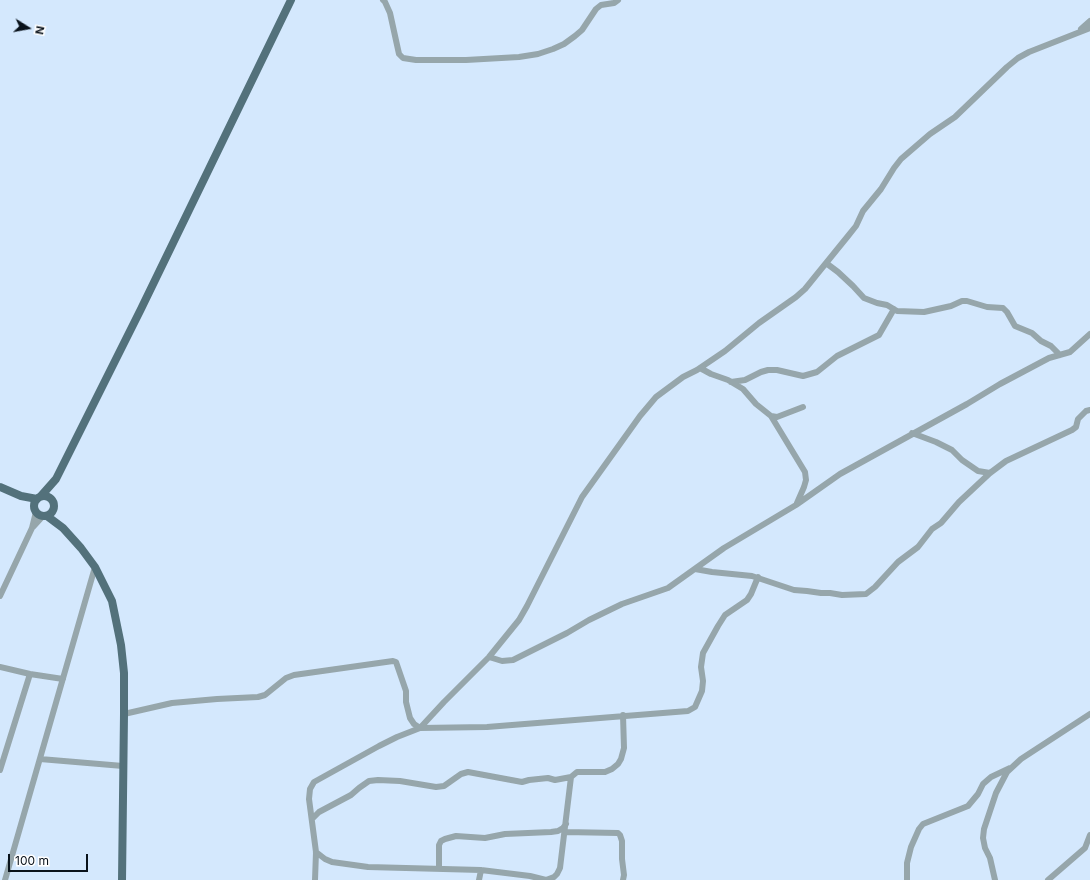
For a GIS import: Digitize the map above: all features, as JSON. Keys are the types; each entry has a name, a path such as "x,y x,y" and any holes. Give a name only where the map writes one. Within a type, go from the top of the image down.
{"main road":[{"path":"40,513 34,503 56,479 141,309 291,0"},
{"path":"56,479 53,500 54,509 63,528"},
{"path":"0,487 21,496 40,513 63,528 82,548 96,567 112,601 121,645 124,673 122,880"},
{"path":"21,496 48,496 53,500"},
{"path":"40,513 50,514 54,509"}],"street":[{"path":"284,14 286,0"},
{"path":"382,0 385,2 390,13 399,54 403,58 416,60 496,59 538,54 564,44 582,30 601,4 614,3 618,0"},
{"path":"1078,33 1080,29 1090,21"},
{"path":"420,728 489,657 512,629 527,606 582,497 640,416 656,397 683,377 700,368 725,351 805,289 856,226 863,211 881,189 901,159 930,134 955,116 1018,58 1090,28"},
{"path":"826,263 838,272 864,298 887,305 897,311 924,312 951,306 962,301 987,307 1003,308 1015,326 1032,333 1041,341 1051,346 1060,355"},
{"path":"731,382 745,380 768,370 777,370 803,376 817,372 837,356 879,335 894,309"},
{"path":"489,657 502,661 513,660 622,604 668,588 724,548 796,505 840,474 1049,358 1070,352 1090,334"},
{"path":"700,368 743,389 756,404 771,416 805,472 806,480 796,505"},
{"path":"771,416 777,417 804,407"},
{"path":"695,568 758,577 794,590 820,594 830,593 842,596 866,594 875,587 898,562 918,547 932,529 941,523 959,502 990,473 1006,461 1072,430 1076,427 1078,419 1086,411 1090,410"},
{"path":"912,433 952,450 962,460 978,471 990,473"},
{"path":"0,596 40,513"},
{"path":"5,880 96,567"},
{"path":"315,880 316,852 309,799 310,789 314,782 385,743 420,728 486,727 688,711 695,707 702,690 701,667 703,653 725,615 746,600 751,594 758,577"},
{"path":"124,714 172,703 258,697 265,695 286,678 294,675 393,661 396,662 406,691 406,702 410,718 414,724 420,728"},
{"path":"0,666 30,674 63,679"},
{"path":"0,770 30,674"},
{"path":"995,880 990,858 982,838 996,793 1007,772 1021,759 1090,714"},
{"path":"312,819 319,812 351,796 369,781 400,781 436,787 444,786 461,774 468,772 522,782 548,778 555,780 571,777 577,772 605,772 618,764 624,748 623,715"},
{"path":"40,759 123,766"},
{"path":"907,880 907,863 911,847 919,829 923,824 968,806 978,794 983,784 991,777 1012,767"},
{"path":"316,852 332,862 368,866 439,870 481,870 530,876 546,880 559,877 571,777"},
{"path":"439,870 439,845 441,841 445,839 456,836 484,838 505,834 551,832 558,831 566,824"},
{"path":"565,832 618,833 622,841 623,880"},
{"path":"1048,880 1084,848 1090,835"},
{"path":"479,880 481,870"}]}
